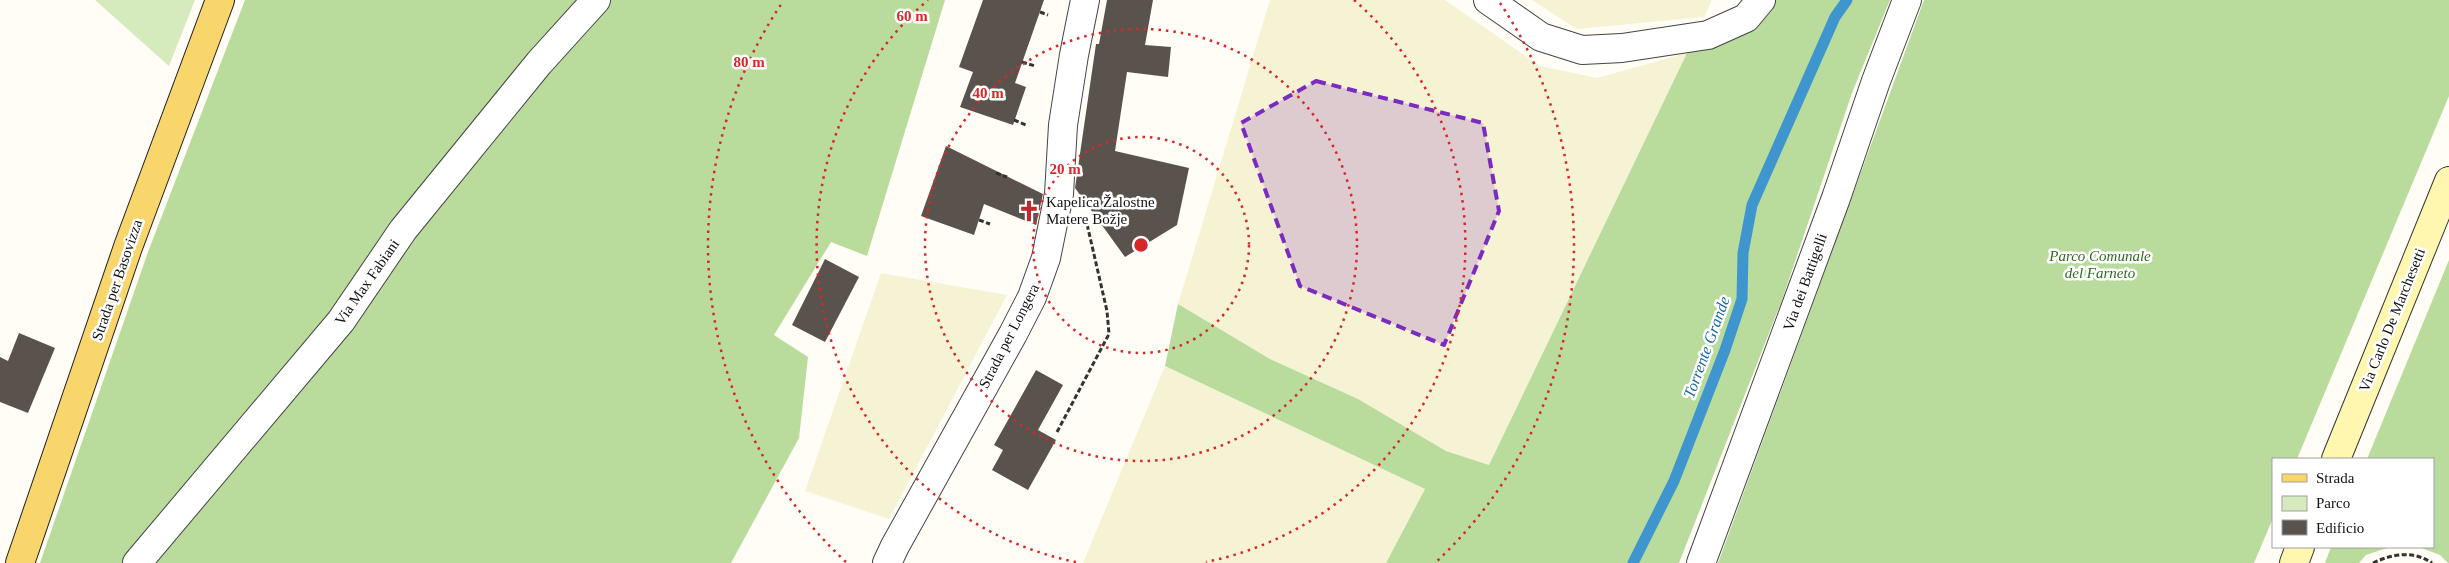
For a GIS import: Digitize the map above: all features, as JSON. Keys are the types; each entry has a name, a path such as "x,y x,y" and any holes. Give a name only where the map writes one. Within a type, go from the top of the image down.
{"main road":[{"name":"Strada per Basovizza","path":"20,563 128,247 220,0"},
{"name":"Via Carlo De Marchesetti","path":"2336,458 2449,181"},
{"path":"2294,563 2300,548"}],"street":[{"name":"Via Max Fabiani","path":"137,563 341,322 403,230 539,63 596,0"},
{"name":"Strada per Longera","path":"887,563 1032,296 1046,258 1059,194 1063,125 1085,0"},
{"path":"1488,0 1541,36 1582,50 1622,48 1708,35 1746,18 1761,0"},
{"name":"Via dei Battigelli","path":"1701,563 1907,0"}],"path":[{"path":"1040,12 1050,15"},
{"path":"1022,62 1036,66"},
{"path":"1014,120 1026,125"},
{"path":"996,173 1007,177"},
{"path":"1057,432 1109,334 1087,221 1077,206 1059,194"},
{"path":"979,220 990,224"},
{"path":"2373,563 2397,554 2410,554 2432,563"}],"highlighted area":[{"path":"1316,81 1483,123 1499,211 1444,345 1300,286 1241,123"}],"shaded area":[{"path":"1270,0 1445,0 1540,66 1597,78 1687,53 1489,465 1446,451 1358,399 1270,359 1178,304"},
{"path":"1532,0 1712,0 1704,17 1577,29"},
{"path":"881,273 1007,295 889,519 805,491"},
{"path":"1165,366 1425,489 1386,563 1083,563"}],"green space":[{"path":"95,0 195,0 169,66"},
{"path":"245,0 945,0 867,256 831,242 774,335 808,357 799,438 731,563 40,563 148,252"},
{"path":"1774,0 1890,0 1852,93 1782,300 1679,563 1386,563 1425,489 1165,366 1178,304 1270,359 1358,399 1446,451 1489,465 1687,53 1733,39 1764,14"},
{"name":"Parco Comunale del Farneto","path":"1924,0 2449,0 2449,96 2297,458 2272,458 2272,520 2254,563 1718,563"},
{"path":"2449,260 2449,563 2440,555 2422,548 2434,548 2434,458 2367,458"},
{"path":"2331,548 2387,548 2366,555 2359,563 2325,563"}],"building":[{"path":"983,0 1044,0 1015,83 1026,87 1013,125 960,107 973,72 959,67"},
{"path":"1107,0 1153,0 1145,45 1171,47 1168,77 1127,72 1115,151 1189,168 1177,225 1125,257 1075,188 1096,44 1099,44"},
{"path":"946,146 1043,194 1036,225 984,204 974,235 921,216"},
{"path":"825,259 859,277 825,342 792,325"},
{"path":"19,333 55,348 28,413 0,402 0,357 8,361"},
{"path":"1036,370 1063,385 1038,430 1056,440 1028,490 992,470 1003,450 994,445"}],"waterway":[{"name":"Torrente Grande","path":"1633,563 1674,481 1725,350 1742,299 1743,253 1752,205 1835,17 1847,0"}],"place":[{"name":"Kapelica Žalostne Matere Božje","path":"1029,211"}]}
